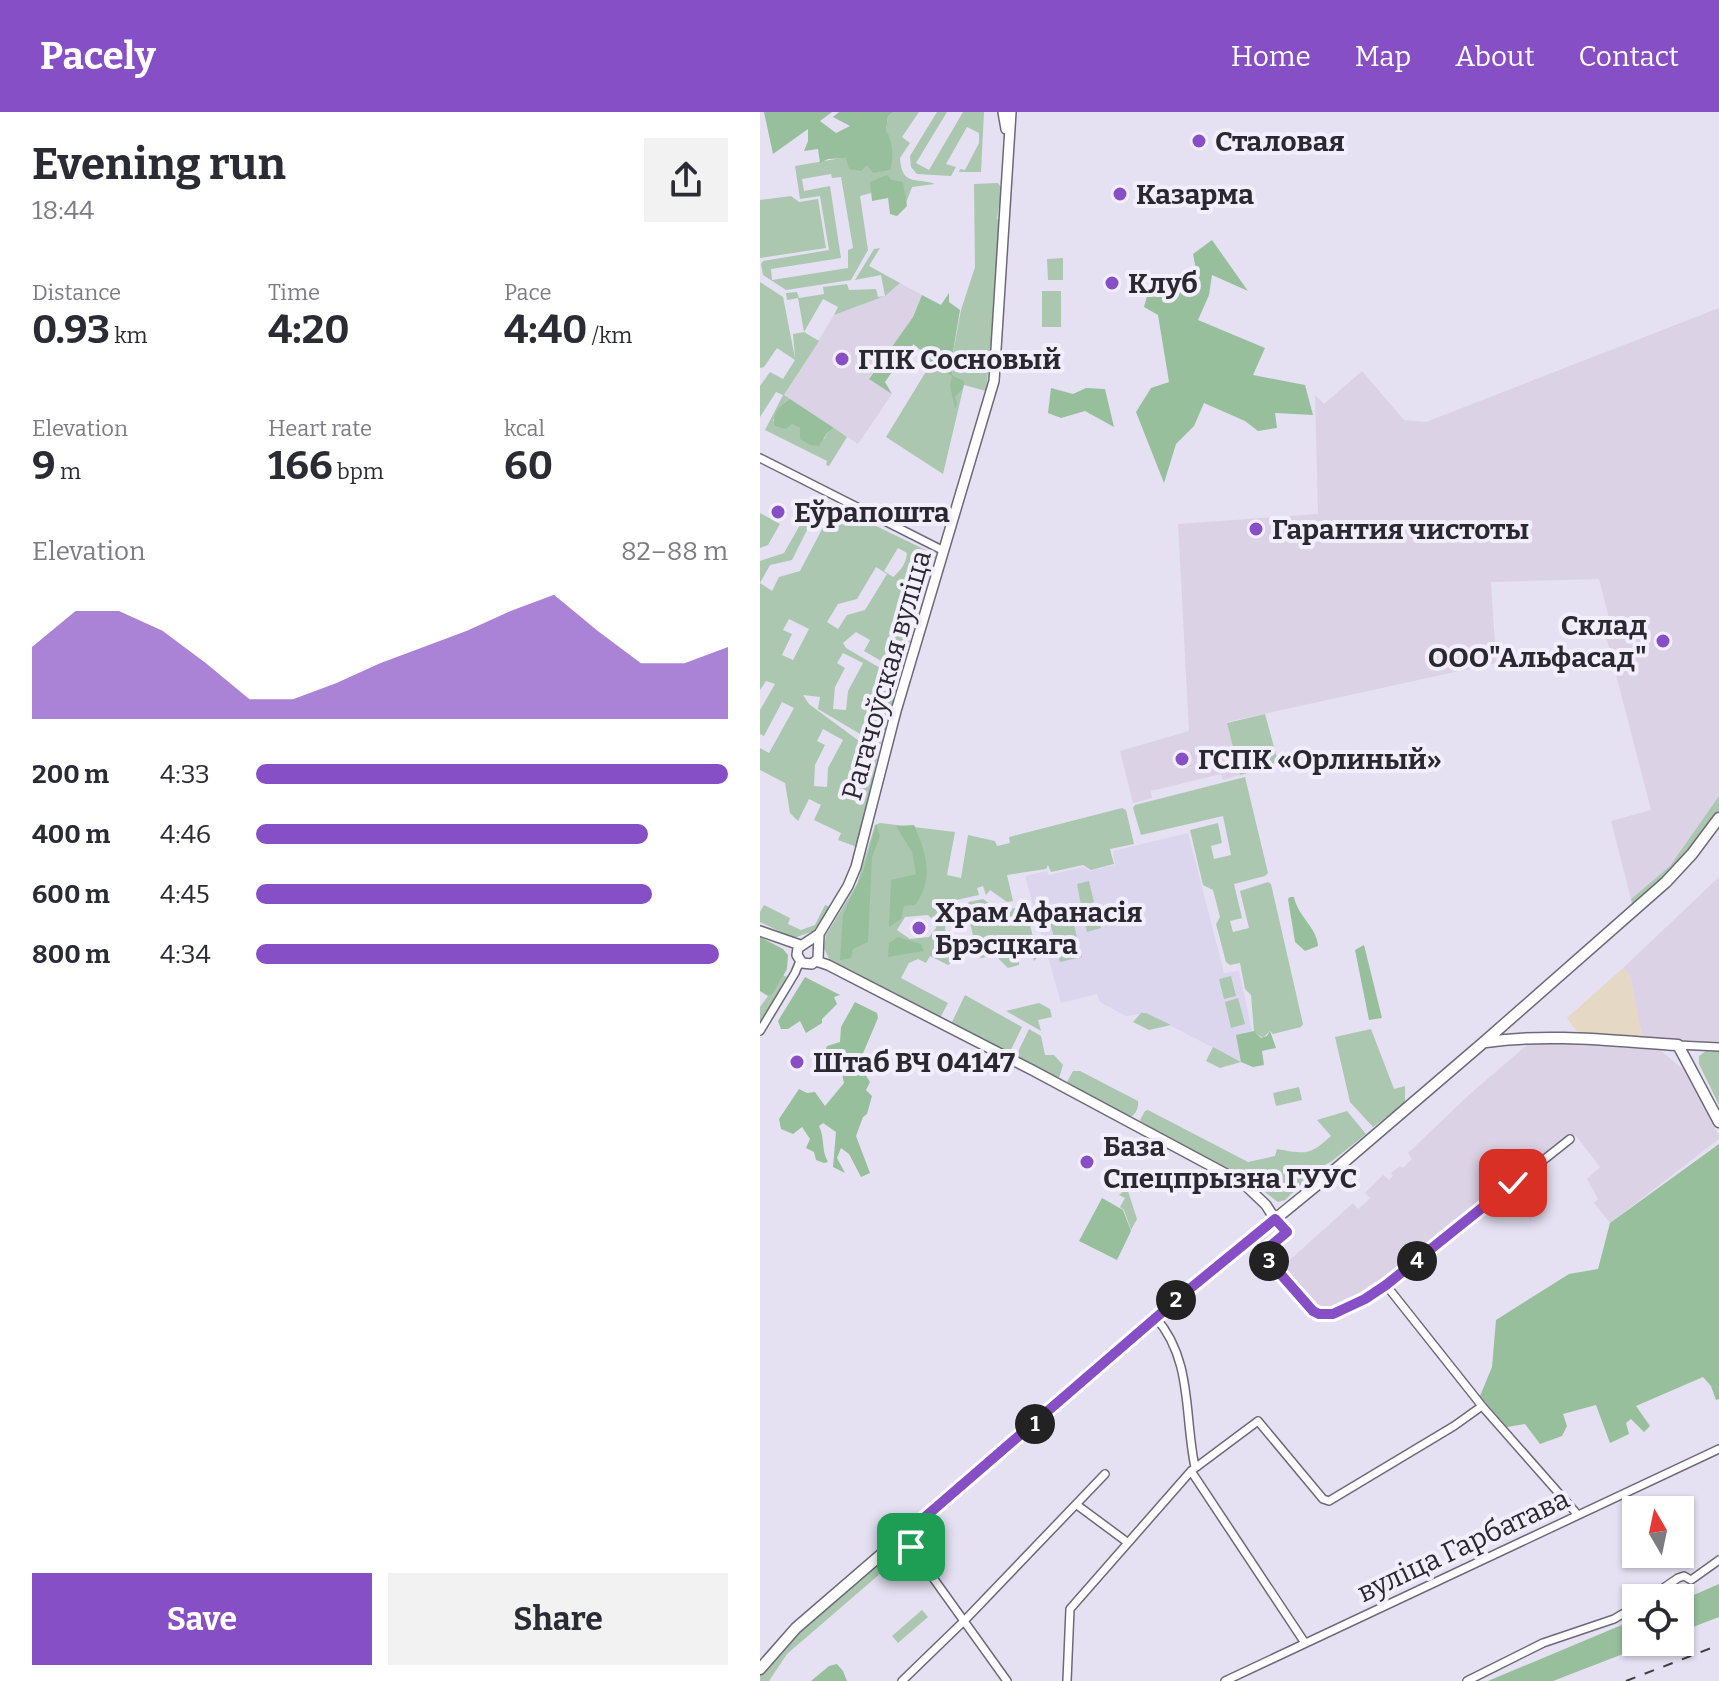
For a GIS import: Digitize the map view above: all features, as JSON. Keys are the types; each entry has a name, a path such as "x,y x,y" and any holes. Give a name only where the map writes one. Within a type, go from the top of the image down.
{"main road":[{"path":"760,1669 788,1635 1156,1318 1484,1042 1666,882 1719,818"},
{"path":"1484,1042 1562,1037 1678,1045 1719,1122"}],"street":[{"name":"Рагачоўская вуліца","path":"1003,112 1008,137"},
{"name":"Рагачоўская вуліца","path":"808,954 856,867 896,711 990,397 996,368 1011,112"},
{"path":"760,458 944,551"},
{"path":"760,931 1052,1080 1243,1183 1266,1205 1287,1232 1262,1253 1319,1314 1342,1311 1386,1285 1570,1139"},
{"path":"760,1031 808,954"},
{"path":"1678,1045 1719,1047"},
{"path":"1386,1285 1482,1406 1578,1515"},
{"path":"1156,1318 1168,1332 1189,1396 1193,1469 1305,1643"},
{"path":"1067,1681 1070,1609 1193,1469 1258,1421 1323,1499 1329,1501 1482,1406"},
{"name":"вуліца Гарбатава","path":"1225,1681 1719,1449"},
{"path":"902,1681 1105,1474"},
{"path":"1077,1505 1127,1542"},
{"path":"903,1536 1007,1681"},
{"path":"1669,1584 1684,1576 1691,1580 1719,1560"},
{"path":"1467,1681 1543,1643 1622,1614"}],"shaded area":[{"path":"900,283 922,295 913,317 869,378 892,394 858,444 784,396 834,315 885,296"},
{"path":"1719,308 1719,796 1670,866 1631,899 1611,821 1651,810 1604,628 1611,626 1599,579 1491,582 1496,663 1227,722 1240,775 1223,780 1221,774 1151,791 1152,798 1133,803 1120,751 1189,731 1178,524 1318,514 1315,395 1324,404 1362,371 1404,420 1426,422"},
{"path":"1188,833 1224,973 1239,971 1258,1058 1241,1062 1146,1013 1126,1016 1100,1002 1097,994 1061,1003 1025,876 1047,871 1049,875 1083,867 1090,871 1115,865 1113,851"},
{"path":"1719,877 1719,1042 1642,1037 1630,974 1623,968"},
{"path":"1623,968 1630,974 1642,1037 1578,1033 1567,1018"},
{"path":"1544,1043 1660,1050 1683,1069 1719,1139 1610,1223 1594,1203 1598,1199 1587,1179 1600,1167 1577,1137 1571,1134 1479,1208 1386,1276 1332,1311 1318,1310 1282,1267 1353,1203 1358,1209 1364,1204 1370,1198 1365,1193 1383,1175 1389,1180 1393,1176 1391,1173 1400,1166 1403,1168 1412,1159 1408,1153 1527,1045"}],"green space":[{"path":"764,112 832,112 820,121 836,133 850,126 833,117 839,112 894,112 888,116 886,131 892,150 890,170 873,173 867,165 861,171 849,169 846,158 828,159 820,163 818,149 804,151 808,129 773,154"},
{"path":"894,112 919,112 902,137 910,143 900,158 901,167 911,179 935,184 912,187 906,203 904,197 871,193 860,196 868,250 851,280 786,290 763,275 763,261 829,250 820,196 800,199 795,166 847,157 868,165 891,155 886,131 888,116","holes":["831,174 832,178 841,177 853,248 848,250 848,268 772,280 771,269 841,258 830,186 804,191 802,179"]},
{"path":"937,112 947,112 916,163 929,170 963,112 984,112 981,172 959,172 960,169 965,170 979,143 979,133 967,127 946,164 956,167 951,176 917,174 911,167 910,156"},
{"path":"887,175 892,180 903,182 907,206 897,216 890,214 888,198 872,201 870,182"},
{"path":"998,183 1002,189 997,219 1000,220 995,307 986,391 964,385 943,474 886,437 930,365 953,375 951,364 961,310 975,267 974,184"},
{"path":"791,196 799,202 818,199 826,248 760,258 760,200"},
{"path":"1212,240 1248,291 1212,275 1209,295 1198,320 1265,348 1253,375 1305,385 1313,415 1275,413 1277,428 1258,431 1245,421 1204,403 1194,426 1176,444 1164,483 1136,412 1151,388 1169,382 1158,315 1144,307 1150,286 1196,269 1193,254"},
{"path":"880,248 869,266 900,283 885,296 881,275 855,280 874,249"},
{"path":"1063,258 1063,280 1048,280 1047,259"},
{"path":"760,282 783,297 795,358 793,334 804,332 819,341 784,395 790,399 773,421 791,423 800,428 800,439 824,439 834,428 847,437 829,466 826,465 827,461 765,430 783,395 776,392 760,417 760,386 770,372 783,379 795,360 777,348 764,367 760,368"},
{"path":"847,284 849,290 876,289 878,297 885,296 834,315 838,307 823,299 804,332 798,298 787,300 786,293 797,292 799,298 824,294 823,287"},
{"path":"1042,291 1061,291 1061,327 1042,327"},
{"path":"949,293 949,302 960,310 951,364 953,376 964,381 963,388 955,397 955,408 950,386 952,376 930,365 927,355 913,344 906,369 892,372 885,382 892,394 869,379 913,317 922,295 941,305"},
{"path":"1051,388 1073,394 1086,388 1105,389 1114,427 1085,411 1061,418 1048,413"},
{"path":"790,399 834,428 819,446 800,439 800,428 792,424 786,429 775,426 777,411"},
{"path":"816,497 934,554 936,558 928,561 914,610 917,614 903,668 895,669 864,651 870,640 856,632 843,643 846,648 899,679 881,744 818,709 820,697 803,695 809,704 878,755 857,847 838,840 841,833 814,820 821,805 809,799 798,821 790,813 785,783 760,770 760,748 769,753 794,708 782,702 764,736 760,734 760,710 775,684 766,681 760,690 760,583 760,561 784,553","holes":["818,508 830,514 800,571 779,577 772,591 760,583 770,565 792,560","898,548 907,553 903,566 893,577 884,571","876,567 887,574 865,610 847,615 838,629 827,622 838,604 857,599","789,619 809,629 793,660 782,655 792,634 783,630","843,653 863,663 848,691 846,710 833,709 835,687 845,668 837,663","823,729 843,740 828,768 827,787 814,786 815,765 825,745 817,741"]},
{"path":"760,513 780,524 768,545 760,548"},
{"path":"1265,714 1279,765 1240,775 1227,723"},
{"path":"1245,777 1268,873 1234,884 1242,918 1230,921 1233,932 1249,928 1240,891 1268,882 1271,884 1303,1024 1273,1034 1270,1031 1263,1038 1254,1032 1251,995 1245,989 1240,963 1230,965 1226,962 1216,924 1220,917 1213,890 1203,885 1190,830 1218,823 1222,843 1211,846 1214,859 1231,855 1223,816 1141,835 1133,808"},
{"path":"1719,796 1719,818 1692,854 1633,909 1631,899 1670,866"},
{"path":"1122,808 1126,810 1134,844 1110,849 1114,864 1091,870 1083,865 1051,872 1048,865 1046,869 1007,875 1013,901 1007,902 990,890 986,895 983,886 977,888 979,895 947,902 945,928 953,962 948,965 930,956 926,963 918,959 909,963 901,978 948,1003 938,1022 830,961 824,948 826,935 857,884 875,825 880,823 955,832 947,875 961,878 968,835 995,841 997,846 1010,843 1009,837","holes":["928,915 936,928 929,937 910,939 897,930 905,917"]},
{"path":"876,824 880,836 872,857 868,942 853,949 851,958 840,960 843,914 863,872"},
{"path":"914,825 925,855 925,885 915,905 904,906 901,919 889,927 891,880 916,874 912,852 896,826"},
{"path":"1089,881 1094,902 1081,905 1077,884"},
{"path":"1290,897 1294,897 1318,946 1305,951 1295,942"},
{"path":"983,899 1000,911 1025,906 1038,956 1034,961 1030,945 1018,948 1019,965 1008,968 995,955 978,956 966,906 969,902"},
{"path":"1096,904 1101,928 1087,932 1081,907"},
{"path":"764,905 790,918 788,924 801,930 815,925 825,905 830,907 814,931 794,938 760,922"},
{"path":"1069,905 1082,957 1060,962 1047,910"},
{"path":"760,937 788,955 787,969 772,995 768,996 760,991"},
{"path":"898,937 921,944 924,951 888,957 889,943"},
{"path":"1364,945 1382,1018 1369,1020 1355,950"},
{"path":"783,975 791,979 760,1031 760,1007 772,995"},
{"path":"1231,976 1236,996 1224,999 1219,979"},
{"path":"805,977 840,995 834,997 837,1004 822,1019 822,1023 806,1033 800,1021 788,1029 781,1029 778,1021"},
{"path":"965,995 1022,1027 1009,1054 951,1024"},
{"path":"1238,998 1245,1024 1231,1028 1225,1002"},
{"path":"855,1002 877,1013 878,1018 861,1058 863,1071 870,1082 866,1090 872,1096 856,1136 870,1173 861,1177 849,1154 841,1148 837,1158 845,1173 833,1167 836,1132 823,1123 819,1126 828,1162 824,1163 816,1160 814,1152 806,1148 810,1139 802,1127 793,1134 781,1129 779,1119 799,1089 807,1093 815,1092 825,1106 844,1083 842,1074 847,1068 845,1064 823,1057 827,1046 840,1042 841,1027"},
{"path":"1039,1003 1050,1009 1052,1017 1038,1020 1041,1031 1006,1011"},
{"path":"1141,1013 1171,1025 1149,1030 1133,1022"},
{"path":"1029,1029 1041,1036 1045,1055 1054,1055 1063,1065 1059,1078 1015,1058"},
{"path":"1371,1029 1394,1089 1405,1086 1405,1103 1373,1127 1350,1102 1335,1037"},
{"path":"1254,1031 1261,1038 1270,1031 1276,1048 1262,1051 1264,1065 1253,1067 1241,1062 1236,1035"},
{"path":"1213,1047 1241,1062 1220,1068 1206,1061"},
{"path":"1706,1051 1719,1052 1719,1105 1699,1064 1699,1056"},
{"path":"1073,1071 1080,1071 1138,1101 1136,1111 1128,1118 1068,1087 1067,1082"},
{"path":"1299,1087 1302,1100 1276,1106 1273,1093"},
{"path":"1148,1110 1248,1162 1275,1156 1277,1149 1312,1150 1331,1136 1317,1120 1347,1111 1366,1134 1316,1170 1285,1200 1278,1202 1245,1177 1142,1124 1140,1120"},
{"path":"1719,1144 1719,1399 1716,1400 1711,1386 1703,1377 1636,1406 1650,1426 1644,1432 1631,1419 1626,1423 1629,1434 1610,1443 1596,1405 1563,1414 1567,1426 1562,1436 1540,1444 1525,1424 1507,1427 1480,1396 1492,1367 1496,1320 1569,1274 1598,1269 1610,1223"},
{"path":"1127,1188 1137,1219 1131,1230 1120,1207 1125,1198 1119,1195"},
{"path":"1102,1198 1123,1210 1131,1231 1117,1260 1079,1241"},
{"path":"894,1548 903,1554 787,1654 769,1681 760,1681 760,1675 791,1636"},
{"path":"1719,1584 1719,1617 1694,1627 1694,1595"},
{"path":"922,1610 928,1617 898,1643 892,1636"},
{"path":"1622,1625 1622,1654 1553,1681 1488,1681"},
{"path":"837,1664 847,1681 811,1681 829,1666"}],"railway":[{"path":"1626,1681 1719,1645"}],"place":[{"name":"Сталовая","path":"1199,141"},
{"name":"Казарма","path":"1120,194"},
{"name":"Клуб","path":"1112,283"},
{"name":"ГПК Сосновый","path":"842,359"},
{"name":"Еўрапошта","path":"778,512"},
{"name":"Гарантия чистоты","path":"1256,529"},
{"name":"Склад ООО\"Альфасад\"","path":"1663,641"},
{"name":"ГСПК «Орлиный»","path":"1182,759"},
{"name":"Храм Афанасія Брэсцкага","path":"919,928"},
{"name":"Штаб ВЧ 04147","path":"797,1062"},
{"name":"База Спецпрызна ГУУС","path":"1087,1162"}],"route":[{"path":"911,1547 903,1536 1275,1219 1287,1232 1262,1253 1313,1311 1333,1314 1386,1285 1513,1183"}]}
